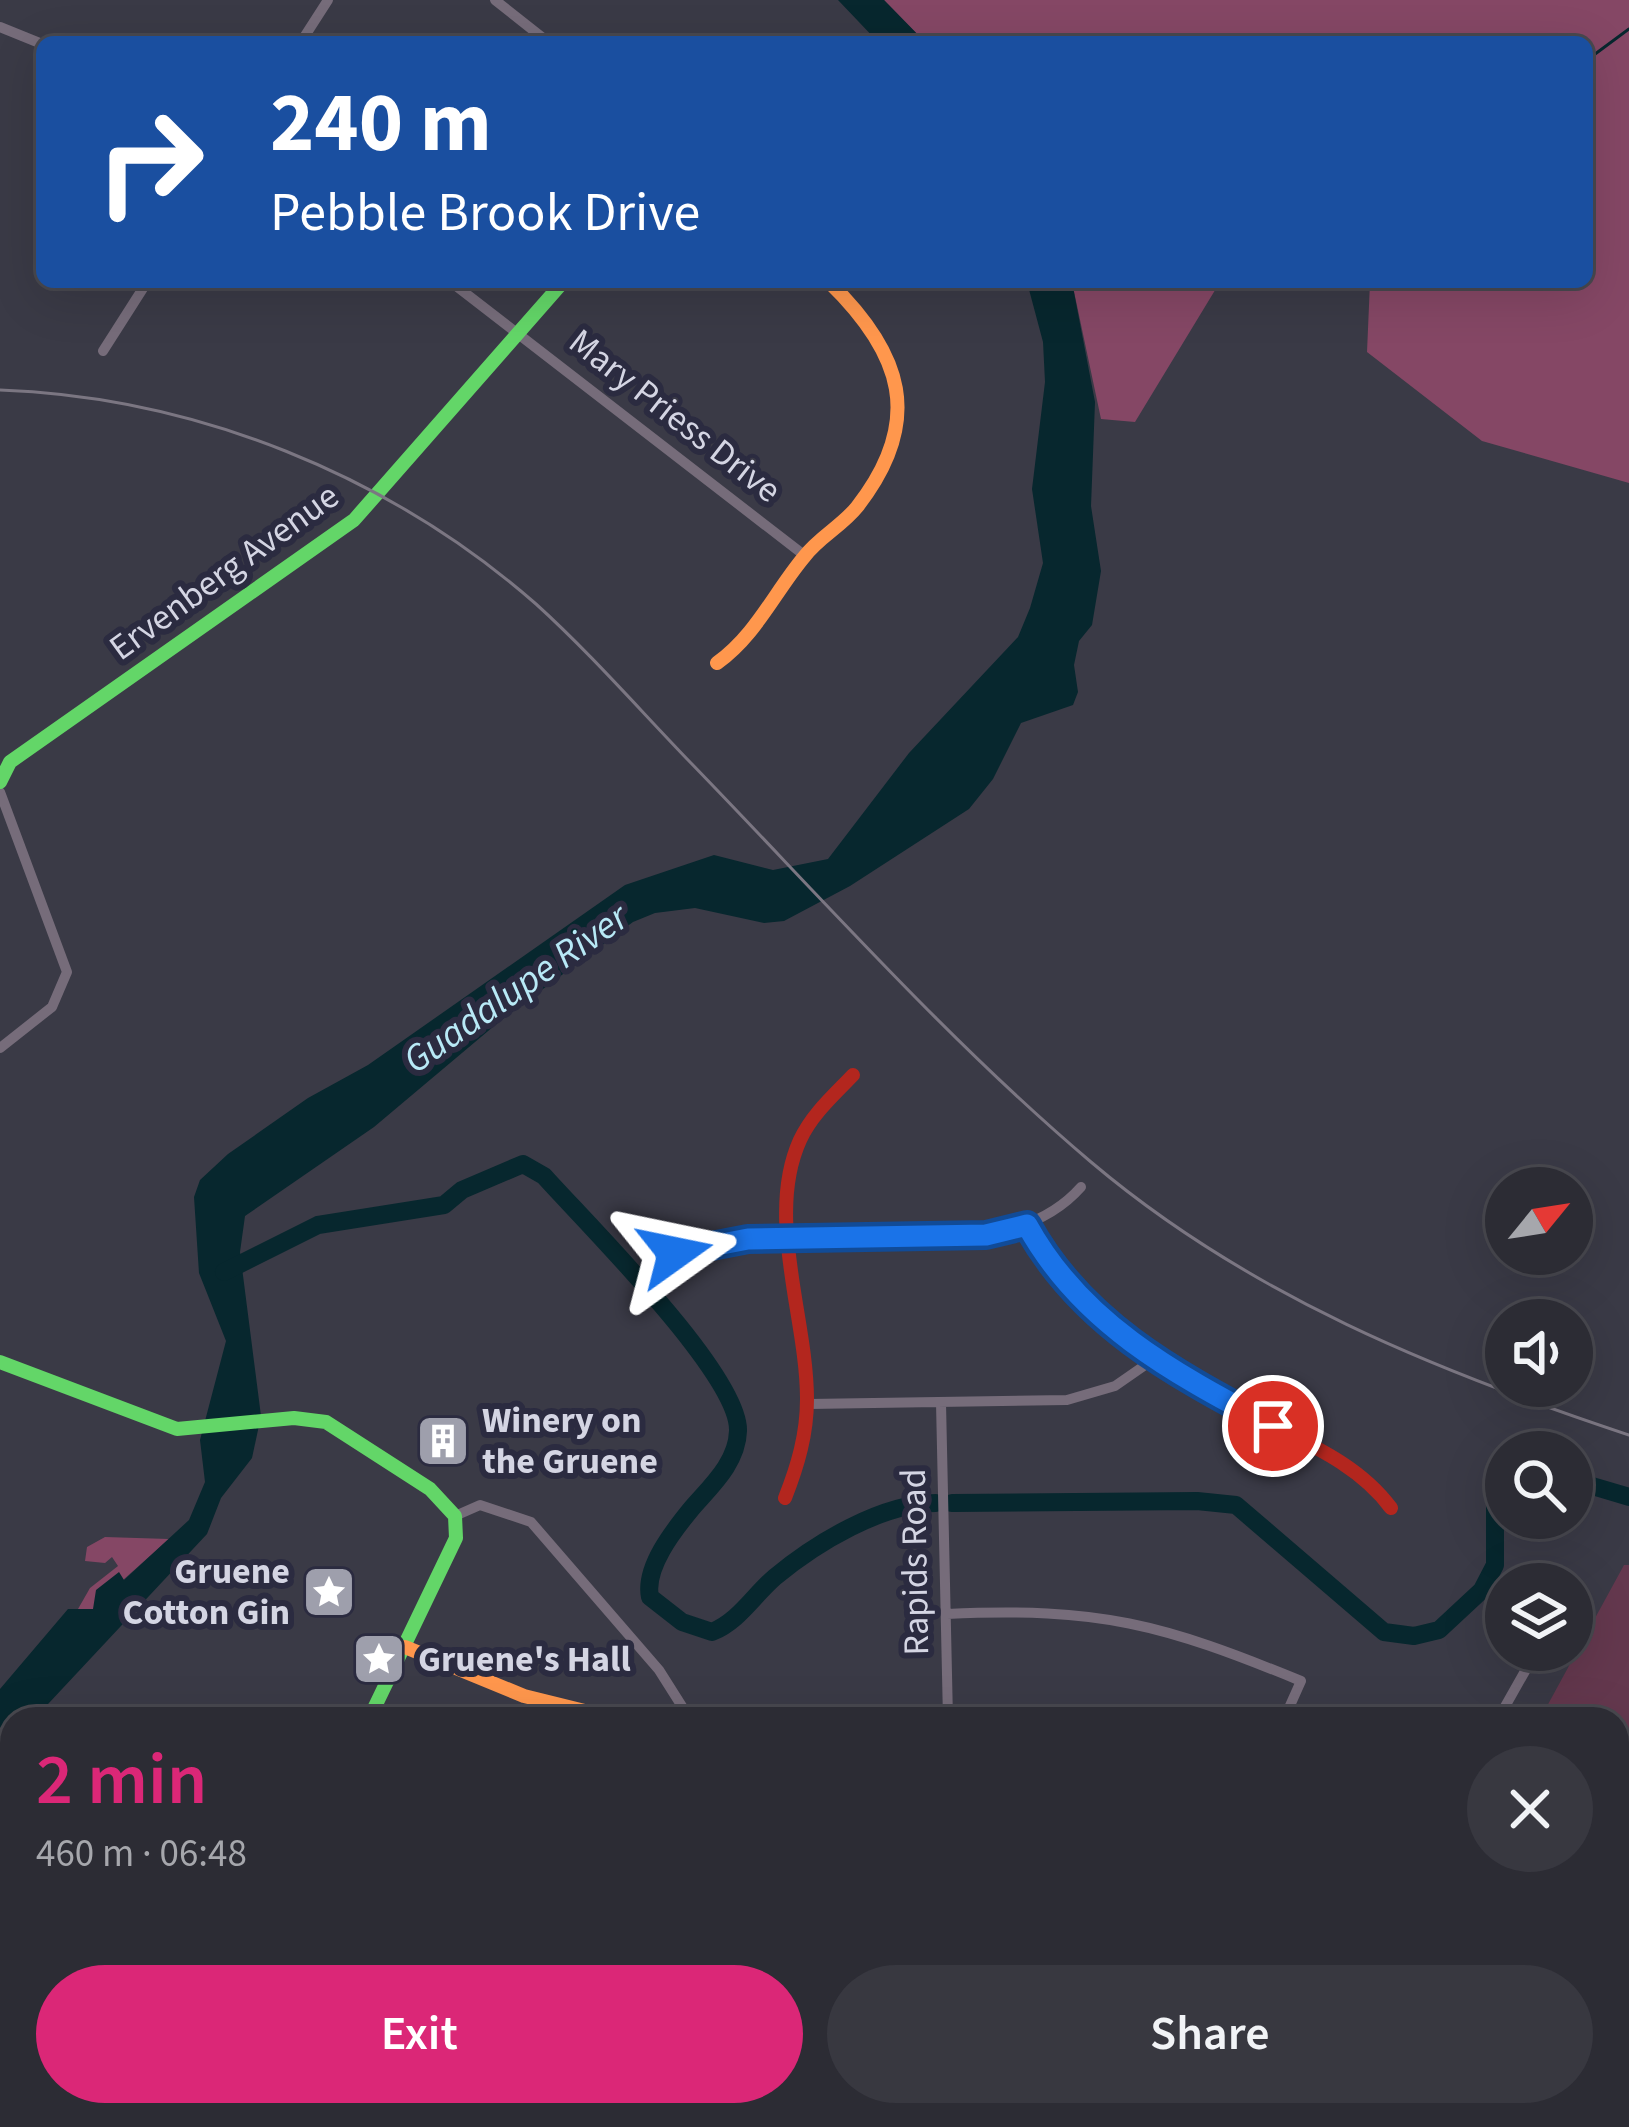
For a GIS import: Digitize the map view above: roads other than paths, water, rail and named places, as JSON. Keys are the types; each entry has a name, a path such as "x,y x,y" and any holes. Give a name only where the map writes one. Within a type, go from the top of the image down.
{"street":[{"path":"305,36 328,0"},
{"path":"495,0 540,36"},
{"path":"0,27 36,42"},
{"path":"103,351 143,288"},
{"name":"Mary Priess Drive","path":"459,288 804,555"},
{"name":"Ervenberg Avenue","path":"0,782 10,762 354,520 558,288"},
{"path":"717,663 745,642 804,555 863,499 889,452 902,411 899,377 886,347 866,317 835,288"},
{"path":"0,792 67,972 52,1007 0,1048"},
{"path":"785,1498 802,1466 809,1404 790,1280 789,1177 800,1139 853,1075"},
{"path":"675,1253 722,1242 790,1236 986,1235 1027,1225 1065,1206 1081,1187"},
{"path":"1027,1225 1069,1289 1151,1361 1347,1466 1381,1492 1391,1508"},
{"path":"809,1404 1084,1397 1115,1386 1151,1361"},
{"path":"0,1362 163,1426 294,1418 326,1422 430,1490 455,1516"},
{"name":"Rapids Road","path":"941,1403 948,1707"},
{"path":"455,1516 480,1505 531,1522 659,1670 682,1707"},
{"path":"375,1707 451,1552 455,1516"},
{"path":"947,1614 1102,1614 1181,1633 1301,1681 1289,1707"},
{"path":"405,1647 506,1690 570,1707"},
{"path":"1505,1707 1525,1671"}],"water":[{"path":"838,0 884,0 919,36 872,36"},
{"name":"Guadalupe River","path":"1029,288 1073,288 1095,402 1091,506 1101,571 1092,625 1079,641 1074,665 1078,692 1073,705 1021,723 993,779 969,809 850,886 784,921 764,923 695,908 655,913 633,922 500,1021 374,1127 245,1216 240,1252 261,1416 252,1458 221,1498 207,1534 45,1707 0,1707 0,1689 68,1609 93,1609 96,1590 119,1572 124,1580 189,1520 205,1482 200,1440 226,1341 199,1273 194,1197 200,1180 228,1154 308,1098 368,1065 625,885 714,855 773,870 828,859 909,753 1018,637 1043,563 1032,489 1045,382 1043,342"}],"waterway":[{"path":"1593,56 1629,29"},
{"path":"224,1272 318,1225 444,1205 462,1190 523,1164 544,1176 658,1300 689,1338 732,1406 738,1431 733,1453 662,1550 651,1574 650,1597 682,1622 712,1632 738,1615 775,1577 830,1539 872,1517 936,1503"},
{"path":"1593,1486 1629,1497"},
{"path":"952,1503 1197,1501 1236,1505 1384,1632 1414,1636 1439,1630 1482,1590 1495,1565 1495,1539"}],"railway":[{"path":"0,390 145,408 217,427 286,451 418,517 536,604 935,1017 1038,1115 1151,1209 1214,1252 1346,1324 1486,1384 1629,1435"}],"place":[{"name":"Winery on the Gruene","path":"443,1441"},
{"name":"Gruene Cotton Gin","path":"329,1592"},
{"name":"Gruene's Hall","path":"379,1659"}]}
